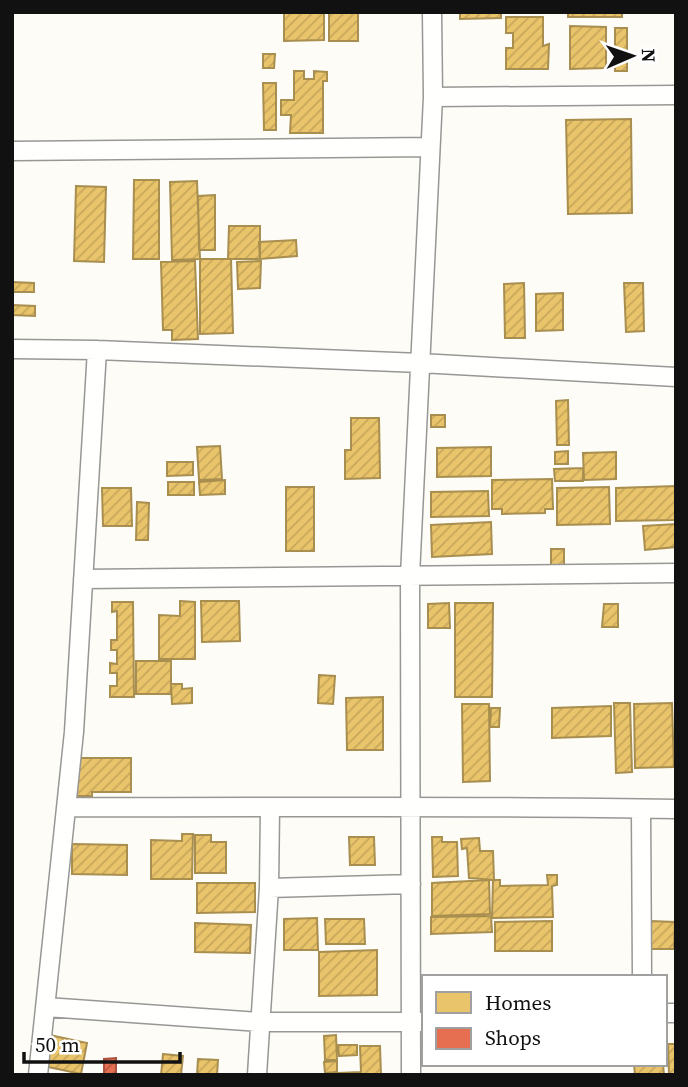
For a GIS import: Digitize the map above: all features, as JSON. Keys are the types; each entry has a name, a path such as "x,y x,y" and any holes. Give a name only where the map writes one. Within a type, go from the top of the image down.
{"street":[{"path":"411,1075 417,1022 411,884 410,576 433,97 432,12"},
{"path":"433,97 676,95"},
{"path":"12,151 430,148"},
{"path":"12,349 420,363 676,376"},
{"path":"37,1075 74,732 97,350"},
{"path":"83,579 676,573"},
{"path":"66,807 411,806 676,809"},
{"path":"257,1075 270,888 271,808"},
{"path":"641,809 642,975"},
{"path":"270,888 411,884"},
{"path":"46,1007 261,1022 417,1022"}],"building: Homes":[{"path":"284,12 324,12 324,40 284,41"},
{"path":"329,12 358,12 358,41 329,41"},
{"path":"460,12 501,12 501,18 460,19"},
{"path":"568,12 622,12 622,17 568,17"},
{"path":"506,17 543,17 543,46 549,44 548,69 506,69 506,48 513,48 513,33 506,33"},
{"path":"570,26 606,27 606,68 570,69"},
{"path":"615,28 627,28 627,71 615,71"},
{"path":"263,54 275,54 274,68 263,68"},
{"path":"294,71 304,71 304,79 314,79 314,71 327,72 327,81 323,81 323,133 290,133 291,115 281,115 281,100 294,100"},
{"path":"263,83 276,83 276,130 264,130"},
{"path":"631,119 632,213 568,214 566,120"},
{"path":"134,180 159,180 159,259 133,259"},
{"path":"197,181 200,259 172,260 170,182"},
{"path":"76,186 106,187 104,262 74,261"},
{"path":"215,195 215,250 199,250 198,196"},
{"path":"229,226 260,226 260,259 228,259"},
{"path":"296,240 297,256 260,259 259,242"},
{"path":"200,259 231,259 233,333 200,334"},
{"path":"195,261 198,339 172,340 172,330 163,330 161,262"},
{"path":"261,261 260,288 238,289 237,262"},
{"path":"12,282 34,283 34,292 12,292"},
{"path":"524,283 525,338 505,338 504,284"},
{"path":"624,283 643,283 644,331 626,332"},
{"path":"563,293 563,330 536,331 536,294"},
{"path":"12,305 35,306 35,316 12,315"},
{"path":"568,400 569,445 557,445 556,401"},
{"path":"431,415 445,415 445,427 431,427"},
{"path":"351,418 379,418 380,478 345,479 345,450 351,450"},
{"path":"220,446 222,479 199,480 197,447"},
{"path":"491,447 491,476 437,477 437,448"},
{"path":"568,451 568,464 555,464 555,452"},
{"path":"616,452 616,479 584,480 583,453"},
{"path":"167,462 193,462 193,475 167,476"},
{"path":"583,468 583,481 555,481 554,469"},
{"path":"552,479 553,509 545,509 545,513 502,514 502,509 492,509 492,480"},
{"path":"225,480 225,494 200,495 199,482"},
{"path":"168,482 194,482 194,495 168,495"},
{"path":"676,486 676,520 616,521 616,488"},
{"path":"286,487 314,487 314,551 286,551"},
{"path":"609,487 610,524 557,525 557,488"},
{"path":"102,488 131,488 132,526 103,526"},
{"path":"488,491 489,516 431,517 431,492"},
{"path":"137,502 149,503 148,540 136,540"},
{"path":"491,522 492,554 432,557 431,525"},
{"path":"676,524 676,547 645,550 643,526"},
{"path":"551,549 564,549 564,566 551,566"},
{"path":"180,601 195,602 195,659 159,659 159,615 180,616"},
{"path":"201,601 239,601 240,641 202,642"},
{"path":"112,602 133,602 134,697 110,697 110,686 117,686 117,673 110,673 110,663 117,664 117,650 111,650 111,640 117,640 117,611 112,612"},
{"path":"449,603 450,628 428,628 428,604"},
{"path":"455,603 493,603 492,697 455,697"},
{"path":"604,604 618,604 618,627 602,627"},
{"path":"136,661 171,661 171,694 136,694"},
{"path":"319,675 335,676 333,704 318,703"},
{"path":"171,684 182,684 182,689 192,688 192,703 172,704"},
{"path":"383,697 383,750 347,750 346,698"},
{"path":"614,703 630,703 632,772 616,773"},
{"path":"672,703 674,767 635,768 634,704"},
{"path":"462,704 489,704 490,781 463,782"},
{"path":"611,706 611,736 552,738 552,708"},
{"path":"491,708 500,708 499,727 490,727"},
{"path":"75,758 131,758 131,792 92,792 92,796 75,796"},
{"path":"182,834 193,834 192,879 151,879 151,840 182,841"},
{"path":"195,835 211,835 211,842 226,842 226,873 195,873"},
{"path":"349,837 374,837 375,865 350,865"},
{"path":"432,837 442,837 442,842 457,842 458,876 433,877"},
{"path":"479,838 480,851 493,851 494,880 469,878 467,848 462,849 461,839"},
{"path":"72,844 127,845 127,875 72,874"},
{"path":"547,875 557,875 557,885 552,886 553,917 492,918 493,880 500,880 500,886 548,885"},
{"path":"489,880 490,914 432,916 432,883"},
{"path":"197,883 255,883 255,912 197,913"},
{"path":"491,916 492,932 431,934 431,917"},
{"path":"317,918 318,950 284,950 284,919"},
{"path":"325,919 364,919 365,944 326,944"},
{"path":"552,921 552,951 495,951 495,922"},
{"path":"650,921 675,922 674,949 649,949"},
{"path":"195,923 251,925 250,953 195,952"},
{"path":"377,950 377,995 319,996 319,952"},
{"path":"45,1034 87,1043 81,1074 39,1065"},
{"path":"336,1035 337,1060 325,1060 324,1036"},
{"path":"668,1044 676,1044 676,1075 669,1075"},
{"path":"338,1045 357,1045 357,1055 339,1056"},
{"path":"360,1046 380,1046 381,1075 339,1075 361,1072"},
{"path":"163,1054 183,1056 181,1075 161,1075"},
{"path":"198,1059 218,1060 217,1075 197,1075"},
{"path":"337,1061 337,1072 325,1073 324,1062"},
{"path":"634,1066 663,1066 664,1075 635,1075"}],"building: Shops":[{"path":"116,1058 116,1074 104,1075 104,1059"}]}
